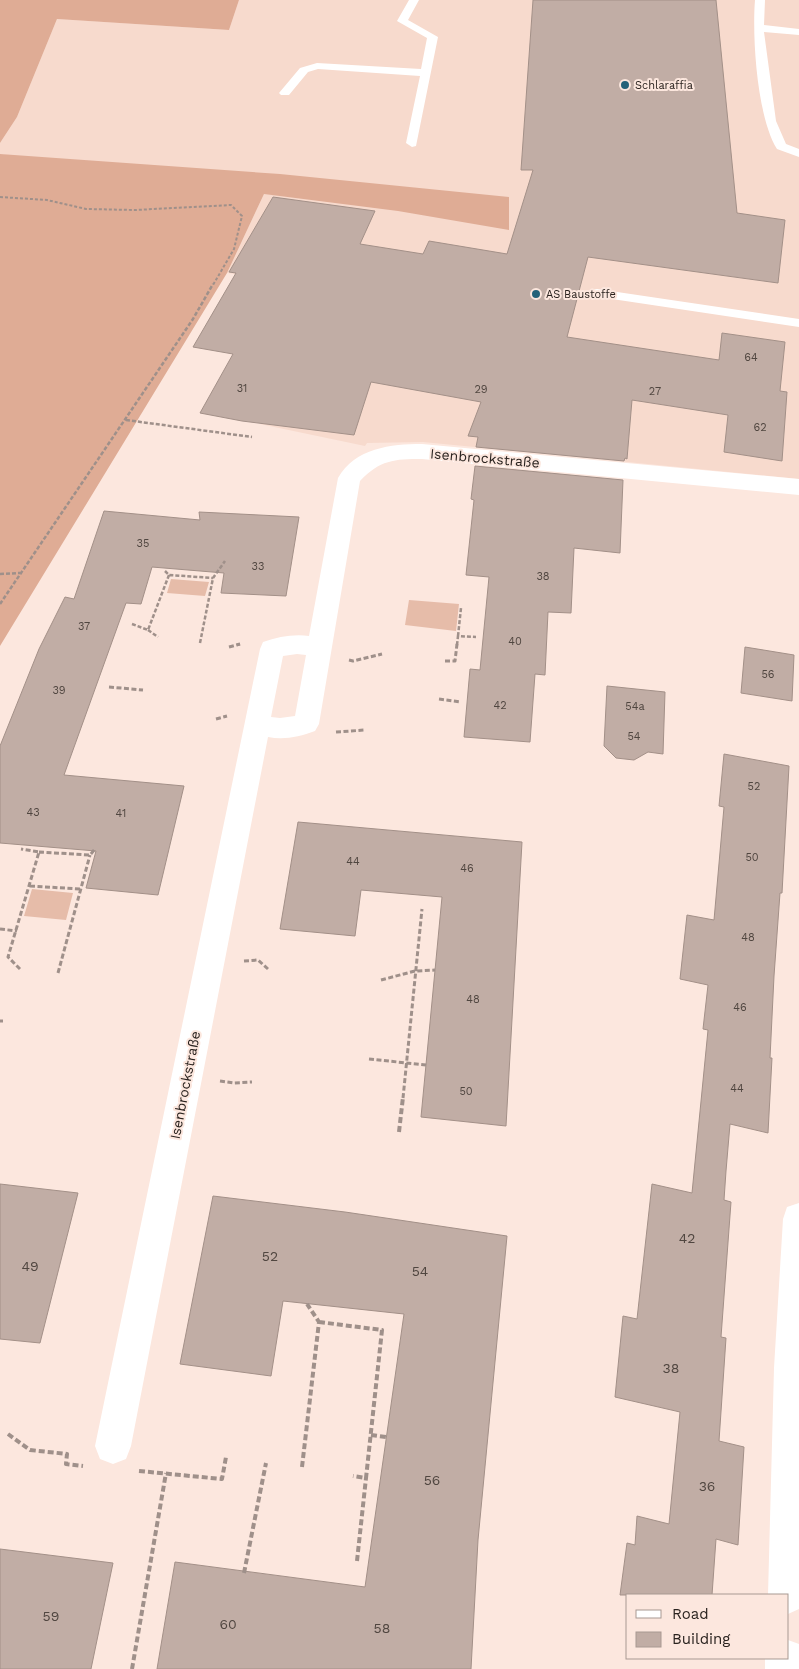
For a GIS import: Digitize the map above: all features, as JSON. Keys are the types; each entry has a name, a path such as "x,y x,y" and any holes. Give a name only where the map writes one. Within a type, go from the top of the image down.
{"street":[{"name":"Isenbrockstraße","path":"256,724 280,729 306,724 318,647 350,478 363,464 383,454 406,452 441,454 643,471 799,487"},
{"name":"Isenbrockstraße","path":"113,1446 272,649 297,644 318,647"},
{"path":"787,1594 796,1369 799,1219"}],"lane":[{"path":"412,143 433,37 402,21 414,0"},
{"path":"760,0 758,28 770,121 781,146 799,153"},
{"path":"758,28 799,32"},
{"path":"285,93 304,70 317,66 425,73"},
{"path":"597,293 799,323"}],"path":[{"path":"0,197 47,200 86,209 136,210 230,205 242,216 234,250 193,319 0,604"},
{"path":"126,420 252,438"},
{"path":"200,643 213,578 225,561"},
{"path":"165,570 170,575 213,578"},
{"path":"0,574 20,572"},
{"path":"148,630 170,575"},
{"path":"445,661 454,661 461,608"},
{"path":"132,624 148,630 158,637"},
{"path":"458,636 476,637"},
{"path":"109,687 143,690"},
{"path":"439,699 461,702"},
{"path":"21,849 39,852 90,854"},
{"path":"58,973 90,854 95,849"},
{"path":"20,969 8,957 39,852"},
{"path":"30,886 80,890"},
{"path":"399,1132 422,909"},
{"path":"0,929 16,931"},
{"path":"381,980 415,971 435,970"},
{"path":"369,1059 426,1066"},
{"path":"302,1467 319,1322 307,1304"},
{"path":"319,1322 382,1330 357,1561"},
{"path":"371,1435 386,1437"},
{"path":"132,1669 166,1473 222,1479 226,1457"},
{"path":"244,1573 266,1463"},
{"path":"353,1476 366,1478"}],"shaded area":[{"path":"0,0 239,0 229,30 57,19 17,117 0,143"},
{"path":"239,0 799,0 799,479 423,442 367,443 365,446 260,424 342,277 265,278 227,273 264,194 0,154 0,143 17,117 57,19 229,30"},
{"path":"0,154 280,174 509,197 509,230 398,211 264,194 227,273 0,646"},
{"path":"171,579 209,582 205,596 167,593"},
{"path":"409,600 459,604 456,631 405,625"},
{"path":"32,889 73,893 66,920 24,916"}],"building":[{"path":"533,0 716,0 737,213 785,220 778,283 588,257 567,337 719,360 722,333 785,342 780,391 787,392 782,461 724,452 728,415 632,400 627,459 625,458 624,461 476,447 478,437 468,436 481,402 371,382 354,435 242,421 200,413 233,354 193,347 236,273 229,272 273,197 375,211 360,244 423,254 429,241 507,254 533,170 521,170"},
{"path":"475,466 623,480 620,553 574,548 571,613 548,612 545,675 535,674 530,742 464,737 470,669 480,670 489,577 466,575 474,500 471,499"},
{"path":"104,511 200,520 199,512 299,517 286,596 221,593 224,573 152,567 141,604 126,603 64,775 184,786 158,895 86,888 96,851 0,843 0,746 39,649 65,597 74,599"},
{"path":"745,647 794,655 792,701 741,693"},
{"path":"607,686 665,692 663,754 648,752 634,760 616,758 604,746"},
{"path":"724,754 789,766 782,893 780,893 774,976 768,1133 730,1124 724,1200 731,1202 721,1337 726,1338 719,1441 744,1447 738,1545 716,1539 712,1594 620,1595 627,1543 635,1545 637,1516 669,1524 680,1412 615,1397 623,1316 637,1319 652,1184 692,1193 708,1030 703,1029 708,985 680,979 687,915 714,920 724,807 719,806"},
{"path":"298,822 522,842 506,1126 421,1117 442,897 361,890 355,936 280,929"},
{"path":"0,1184 78,1193 40,1343 0,1339"},
{"path":"213,1196 345,1212 507,1236 478,1540 471,1669 157,1669 175,1562 365,1587 404,1314 283,1301 271,1376 180,1364"},
{"path":"0,1549 113,1563 91,1669 0,1669"}],"place":[{"name":"Schlaraffia","path":"625,85"},
{"name":"AS Baustoffe","path":"536,294"}]}
